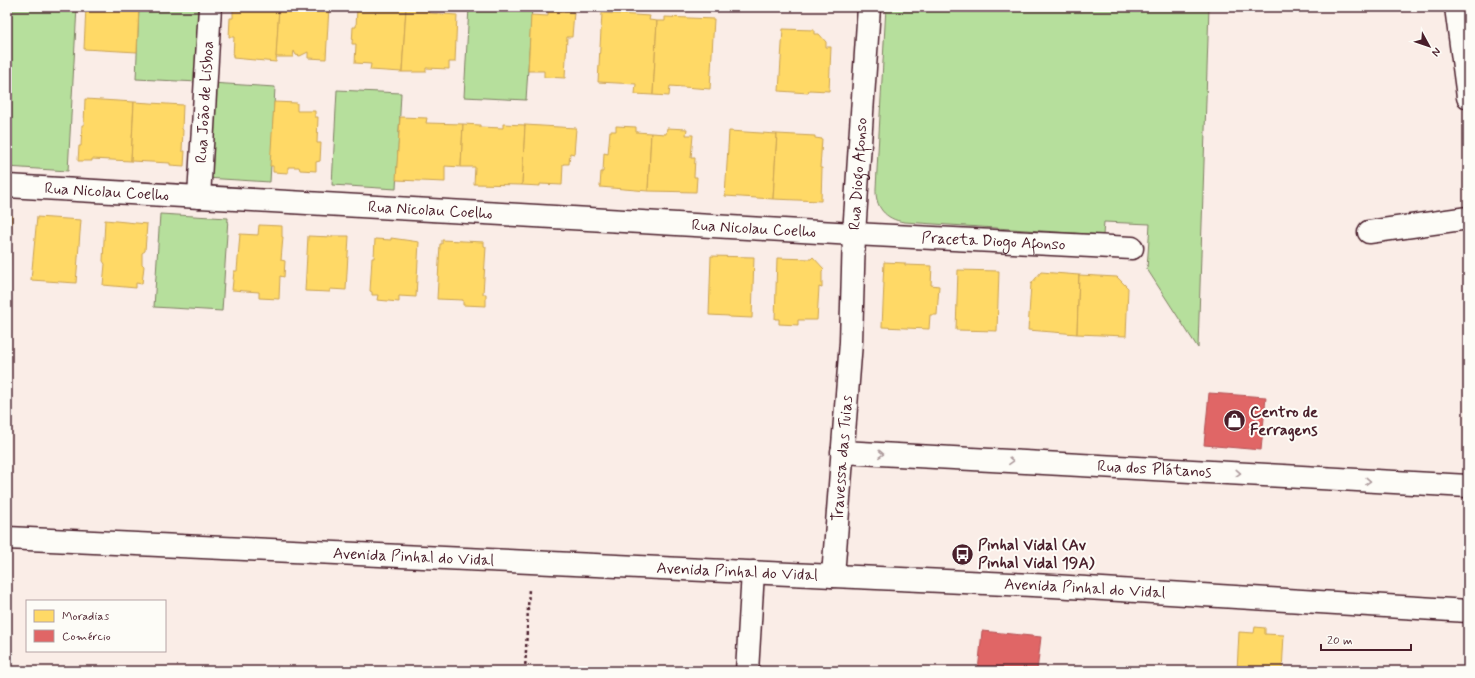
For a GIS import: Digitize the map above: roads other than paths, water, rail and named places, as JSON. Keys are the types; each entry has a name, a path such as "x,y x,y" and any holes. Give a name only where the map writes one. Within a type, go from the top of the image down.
{"street":[{"name":"Rua João de Lisboa","path":"199,197 210,7"},
{"path":"862,7 869,7"},
{"name":"Rua Diogo Afonso","path":"851,342 854,234 869,7"},
{"path":"1456,7 1468,97"},
{"name":"Rua Nicolau Coelho","path":"7,186 854,234"},
{"path":"1369,232 1468,218"},
{"name":"Praceta Diogo Afonso","path":"854,234 1132,248"},
{"name":"Travessa das Tuias","path":"833,576 851,342"},
{"name":"Rua dos Plátanos","path":"842,452 1468,486"},
{"name":"Avenida Pinhal do Vidal","path":"7,538 1053,586 1468,611"},
{"path":"747,671 753,572"}],"place":[{"name":"Centro de Ferragens","path":"1235,421"},
{"name":"Pinhal Vidal (Av Pinhal Vidal 19A)","path":"962,554"}]}
